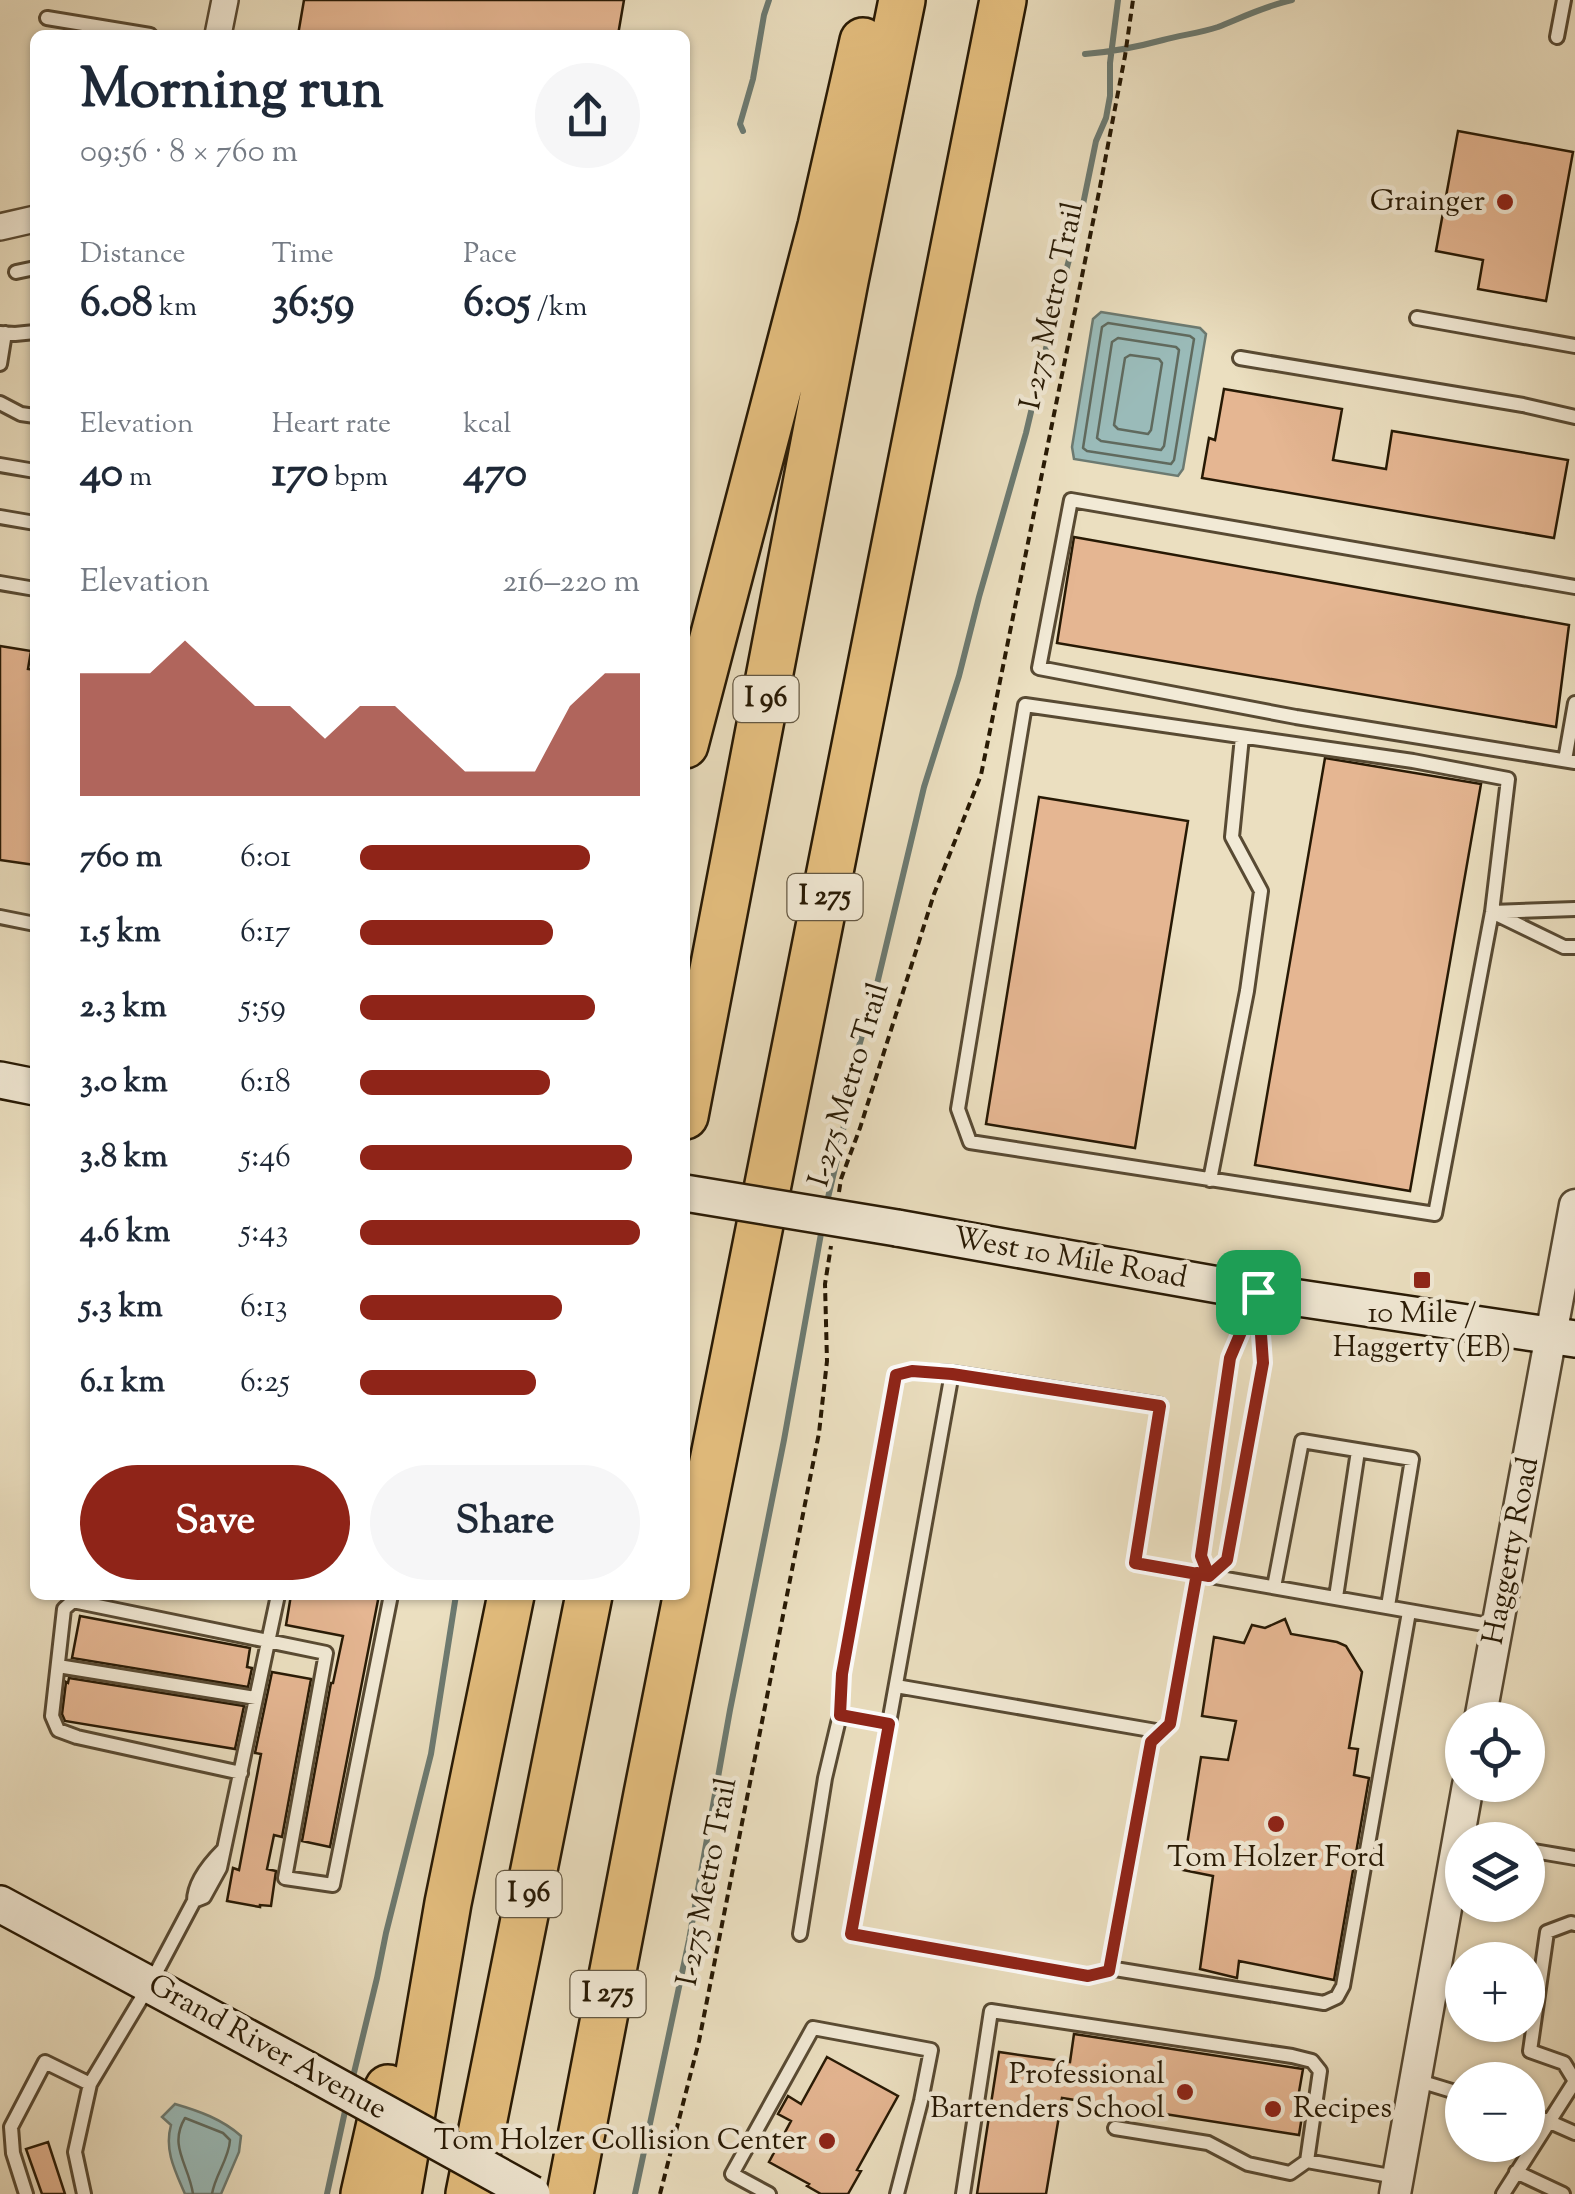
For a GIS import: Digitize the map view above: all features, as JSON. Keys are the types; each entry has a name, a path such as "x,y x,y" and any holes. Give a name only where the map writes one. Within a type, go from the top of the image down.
{"highway":[{"path":"690,726 821,226 872,0"},
{"name":"I 96","path":"690,1090 902,0"},
{"name":"I 275","path":"690,1577 1003,0"},
{"path":"398,2194 448,1903 510,1600"},
{"name":"I 96","path":"469,2194 588,1600"},
{"name":"I 275","path":"570,2194 685,1600"},
{"path":"364,2194 420,1952 448,1903"}],"main road":[{"path":"0,1080 30,1085"},
{"name":"West 10 Mile Road","path":"690,1193 1258,1292 1564,1337"},
{"name":"Grand River Avenue","path":"0,1904 532,2194"}],"street":[{"path":"219,30 225,0"},
{"path":"0,227 30,220"},
{"name":"Haggerty Road","path":"1483,1702 1564,1337 1575,1205"},
{"path":"1397,2186 1446,1922"}],"lane":[{"path":"1557,37 1564,0"},
{"path":"47,18 120,30"},
{"path":"16,272 30,269"},
{"path":"1417,318 1575,346"},
{"path":"0,364 2,333 30,332"},
{"path":"1240,358 1575,417"},
{"path":"0,403 30,415"},
{"path":"0,465 30,469"},
{"path":"1575,587 1071,500 1039,668 1296,717 1570,761 1575,703"},
{"path":"0,518 30,522"},
{"path":"0,583 30,588"},
{"path":"1025,705 1242,737 1508,778 1492,912 1436,1214 970,1142 958,1109 1025,705"},
{"path":"1210,1180 1247,991 1261,892 1232,837 1242,737"},
{"path":"1492,912 1575,909"},
{"path":"1492,912 1564,947 1575,946"},
{"path":"0,917 30,923"},
{"path":"1203,1574 1227,1560 1263,1363 1258,1292"},
{"path":"1109,1971 1151,1742 1170,1724 1203,1574 1201,1556 1230,1358 1258,1292"},
{"path":"800,1934 896,1375 912,1371 952,1374 1160,1406 1135,1563 1498,1626"},
{"path":"952,1374 851,1934 1088,1976 1115,1969 1324,2003 1337,1997 1344,1986 1409,1612"},
{"path":"1274,1587 1302,1441 1358,1450 1412,1459 1388,1606"},
{"path":"1336,1597 1358,1450"},
{"path":"84,2194 75,2152 90,2084 194,1901 204,1897 220,1868 277,1600"},
{"path":"240,1773 58,1730 52,1716 64,1609 74,1601 326,1653 285,1878 333,1885 390,1600"},
{"path":"58,1666 256,1698"},
{"path":"896,1686 1162,1732"},
{"path":"840,1715 889,1724"},
{"path":"1545,1853 1575,1858"},
{"path":"1504,2194 1575,2080 1564,2063 1530,2051 1547,1932 1575,1924"},
{"path":"963,2194 991,2012 1292,2056 1312,2061 1320,2071 1307,2161 1290,2173 1248,2164 1208,2142 1115,2128"},
{"path":"769,2194 732,2174 813,2028 930,2050 897,2194"},
{"path":"26,2194 13,2153 11,2127 45,2062 90,2084"},
{"path":"1416,2080 1445,2089"},
{"path":"1545,2120 1575,2134"},
{"path":"1307,2161 1397,2186"},
{"path":"1516,2172 1564,2194"}],"path":[{"name":"I-275 Metro Trail","path":"838,1196 840,1179 860,1128 912,959 980,775 1100,192 1133,0"},
{"name":"I-275 Metro Trail","path":"660,2194 699,2041 819,1434 827,1362 825,1284 833,1232"}],"water":[{"path":"1101,312 1200,328 1206,334 1183,469 1178,476 1074,459 1072,447 1093,319"},
{"path":"175,2104 210,2116 241,2136 239,2152 221,2194 185,2194 170,2152 171,2125 162,2117"}],"building":[{"path":"304,0 624,0 619,30 299,30"},
{"name":"Grainger","path":"1458,131 1573,152 1546,301 1478,289 1483,260 1436,251"},
{"path":"1224,389 1342,409 1333,460 1386,469 1392,431 1568,460 1554,538 1202,478 1209,438 1215,440"},
{"path":"1074,537 1569,625 1556,727 1057,643"},
{"path":"0,646 30,651 30,864 0,860"},
{"path":"1325,758 1481,784 1410,1191 1255,1165"},
{"path":"1039,797 1188,821 1135,1148 986,1124"},
{"path":"290,1600 378,1600 330,1847 302,1841 343,1636 286,1625"},
{"path":"80,1616 250,1648 247,1667 252,1668 248,1687 72,1658"},
{"name":"Tom Holzer Ford","path":"1285,1619 1291,1634 1346,1646 1362,1672 1349,1748 1358,1749 1354,1775 1369,1778 1334,1980 1239,1961 1237,1978 1200,1969 1213,1876 1183,1870 1201,1757 1228,1760 1236,1721 1202,1716 1214,1637 1244,1643 1252,1625 1265,1628"},
{"path":"272,1672 311,1679 282,1837 274,1835 267,1869 276,1871 271,1906 260,1907 227,1901 233,1868 239,1870 261,1754 255,1753"},
{"path":"69,1678 244,1706 235,1749 65,1721 62,1714"},
{"path":"1074,2034 1303,2069 1295,2115 1302,2116 1299,2135 1062,2098 1046,2194 977,2194 999,2052 1070,2062"},
{"name":"Tom Holzer Collision Center","path":"827,2057 898,2096 848,2194 821,2194 769,2162 791,2121 778,2114 788,2096 801,2104"},
{"path":"48,2142 65,2194 42,2194 26,2149"}],"waterway":[{"path":"743,131 740,124 769,0"},
{"path":"826,1206 857,1053 924,787 1026,433 1096,141 1106,118 1118,0"},
{"path":"1085,54 1211,29 1292,0"},
{"path":"635,2194 689,1940 822,1228"},
{"path":"352,2081 431,1754 455,1600"},
{"path":"327,2194 347,2102"}],"place":[{"name":"Grainger","path":"1505,202"},
{"name":"10 Mile / Haggerty (EB)","path":"1422,1280"},
{"name":"Tom Holzer Ford","path":"1276,1824"},
{"name":"Professional Bartenders School","path":"1185,2092"},
{"name":"Recipes","path":"1273,2109"},
{"name":"Tom Holzer Collision Center","path":"827,2141"}],"route":[{"path":"1258,1292 1230,1358 1201,1556 1209,1576 1197,1573 1135,1563 1160,1406 952,1374 912,1371 896,1375 842,1674 840,1715 889,1724 851,1934 1088,1976 1109,1971 1151,1742 1170,1724 1197,1573 1209,1576 1227,1560 1263,1363 1258,1292"}]}
